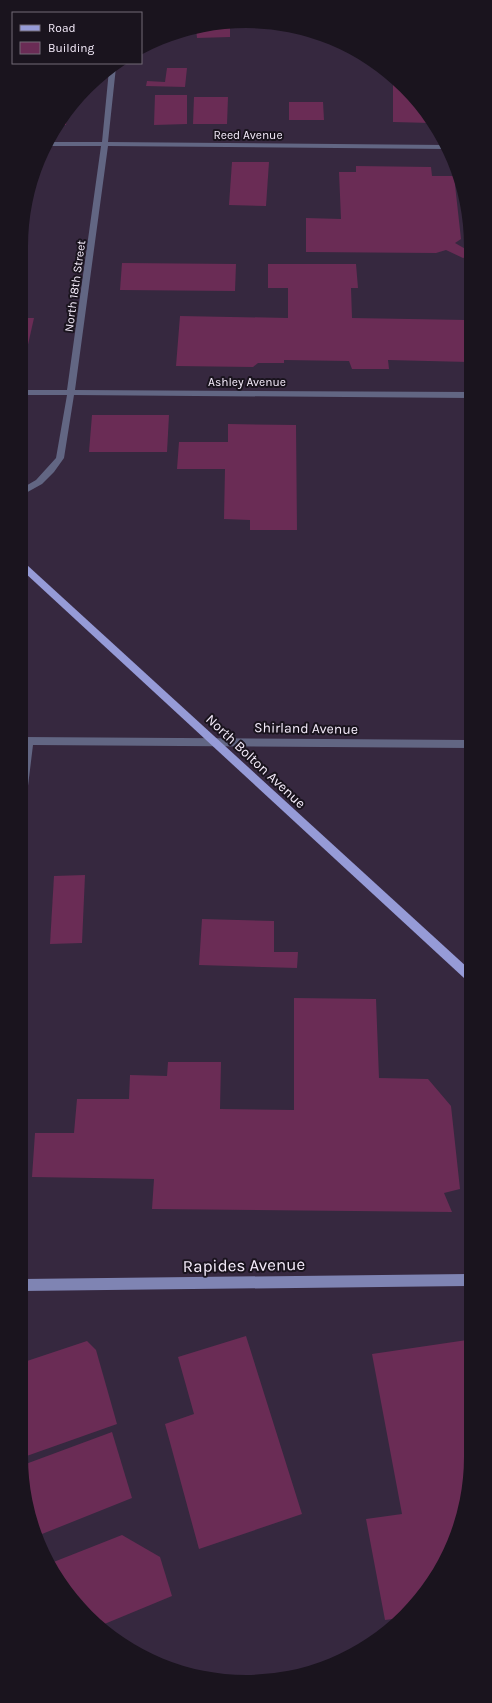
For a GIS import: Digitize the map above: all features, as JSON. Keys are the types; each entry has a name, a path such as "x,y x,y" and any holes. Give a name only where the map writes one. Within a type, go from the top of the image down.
{"main road":[{"name":"North Bolton Avenue","path":"28,571 464,972"},
{"name":"Rapides Avenue","path":"28,1284 464,1280"}],"street":[{"name":"North 18th Street","path":"28,489 40,482 60,458 71,392 105,144 112,74"},
{"name":"Reed Avenue","path":"53,144 440,147"},
{"name":"Ashley Avenue","path":"28,392 464,395"},
{"name":"Shirland Avenue","path":"28,741 214,741 464,744"}],"building":[{"path":"230,28 230,37 197,38 197,33"},
{"path":"167,68 187,68 185,87 146,86 147,81 165,82"},
{"path":"393,85 410,102 426,123 393,122"},
{"path":"155,95 187,95 187,124 154,125"},
{"path":"194,97 228,97 227,124 193,124"},
{"path":"289,102 323,102 324,120 289,120"},
{"path":"232,162 269,162 266,206 229,205"},
{"path":"356,166 431,167 432,176 452,176 455,184 461,239 455,243 464,248 464,258 446,250 436,253 306,252 306,218 341,219 339,172 356,172"},
{"path":"122,263 236,264 235,291 120,290"},
{"path":"268,264 356,264 358,288 351,288 352,318 464,320 464,362 388,360 389,369 352,369 349,361 284,360 284,363 258,363 253,367 176,366 180,316 288,318 288,288 268,288"},
{"path":"28,318 34,318 28,345"},
{"path":"92,415 169,415 167,452 89,452"},
{"path":"228,424 296,425 297,530 250,530 250,520 224,519 225,469 177,469 179,442 228,442"},
{"path":"85,875 82,943 50,944 54,876"},
{"path":"202,919 274,921 274,952 298,952 297,968 199,965"},
{"path":"294,998 376,999 379,1078 428,1079 451,1106 460,1189 444,1193 452,1212 152,1209 154,1179 32,1177 35,1133 74,1133 77,1099 129,1099 130,1075 167,1076 168,1062 221,1062 220,1109 294,1110"},
{"path":"246,1336 302,1514 199,1549 165,1424 194,1414 178,1357"},
{"path":"464,1340 464,1471 457,1513 442,1553 419,1590 392,1619 385,1620 366,1519 402,1514 372,1354"},
{"path":"87,1341 96,1350 117,1424 28,1456 28,1361"},
{"path":"112,1432 132,1498 43,1534 32,1500 28,1463"},
{"path":"122,1535 160,1557 172,1596 105,1624 73,1590 55,1562"}]}
